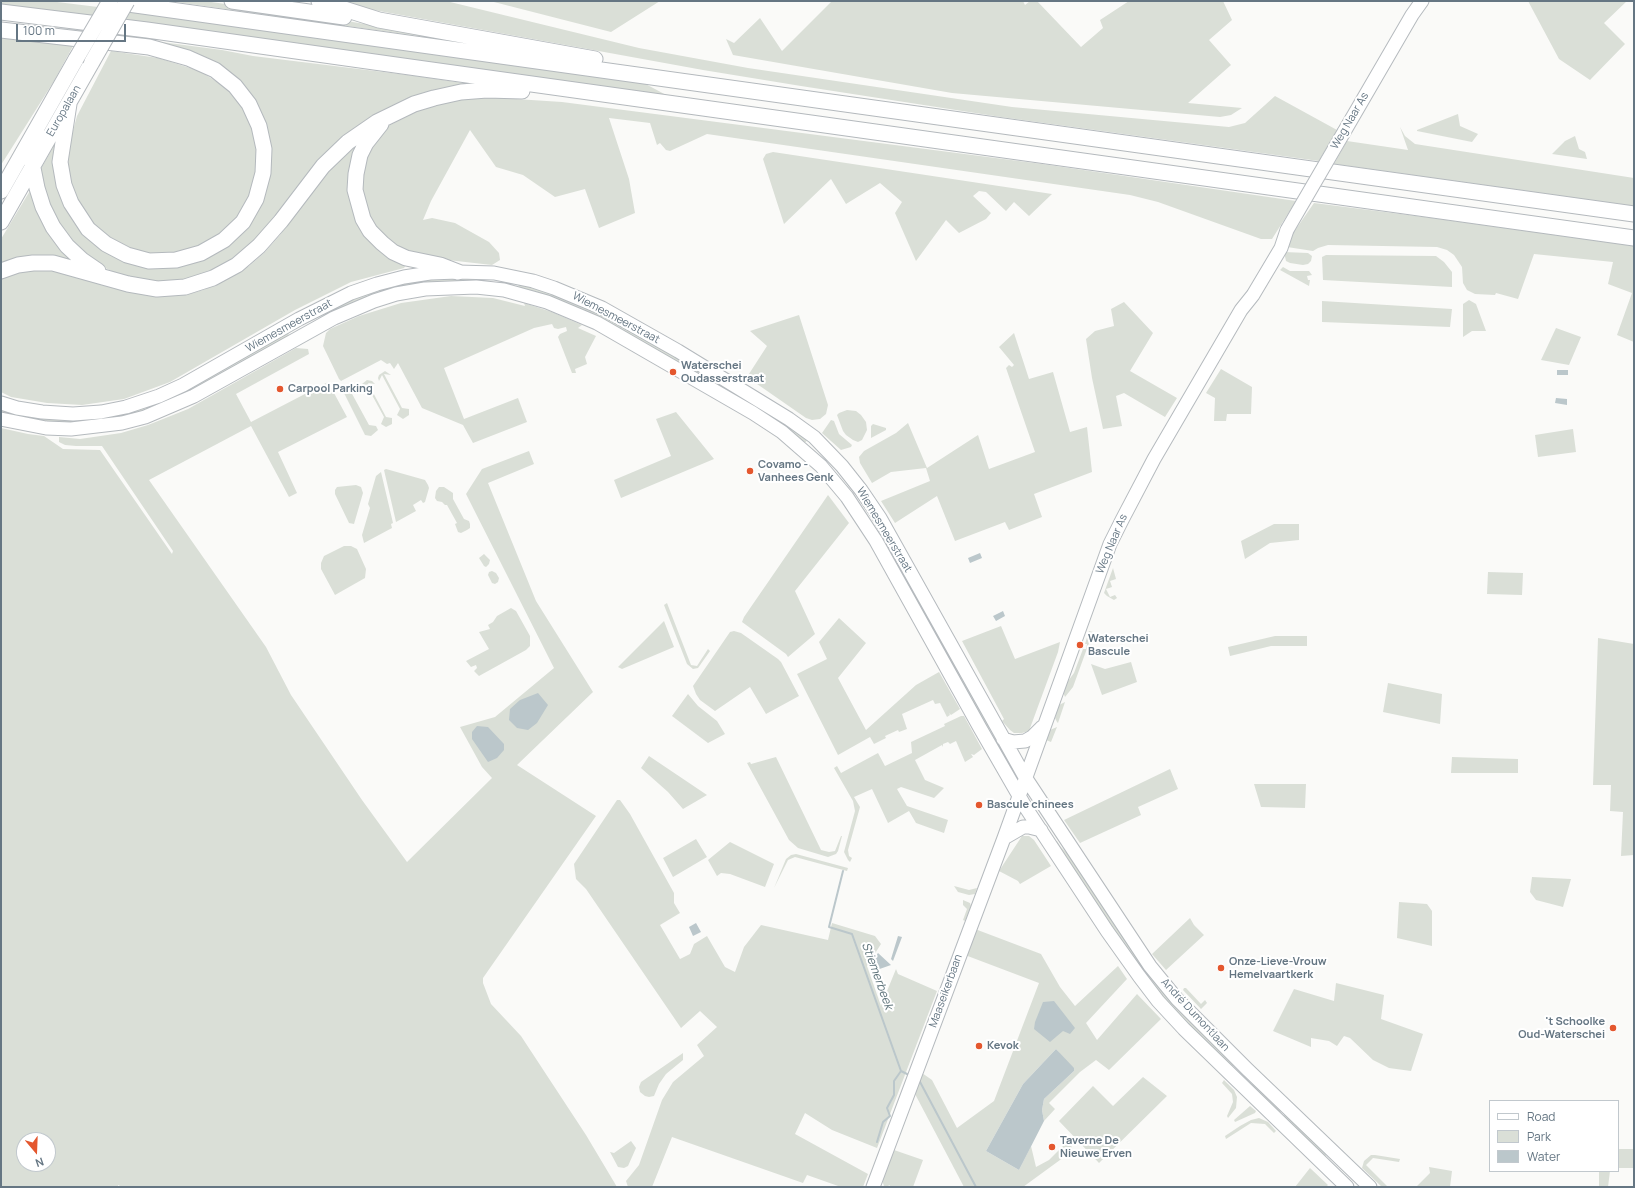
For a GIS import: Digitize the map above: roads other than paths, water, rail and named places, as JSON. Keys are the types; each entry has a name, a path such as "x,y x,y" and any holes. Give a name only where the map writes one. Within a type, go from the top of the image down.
{"highway":[{"path":"102,1 1634,214"},
{"name":"Europalaan","path":"1,190 110,1"},
{"name":"Europalaan","path":"1,222 128,1"},
{"path":"232,1 366,20 379,20"},
{"path":"319,1 379,20 614,62 633,74"},
{"path":"1,12 147,30 1634,238"},
{"path":"1,30 149,47 188,58 215,70 235,86 249,104 259,126 264,149 263,173 258,193 243,222 224,240 201,253 176,260 149,261 127,255 106,244 88,229 70,203 64,185 60,162 69,104"},
{"path":"1,271 18,265 53,263 108,279 144,287 170,289 185,287 224,273 249,256 260,246 281,221 311,180 335,154 360,132 387,117 414,104 461,92 487,90 589,92"},
{"path":"387,117 366,143 360,155 356,174 355,190 363,219 370,231 382,244 393,252 406,258 440,265 458,272"},
{"path":"37,128 31,153 32,166 43,206 53,227 67,246 82,260 108,279"}],"main road":[{"name":"Weg Naar As","path":"1019,795 1110,544 1122,520 1154,459 1241,310 1248,291 1275,245 1287,230 1415,6 1422,1"},
{"name":"Wiemesmeerstraat","path":"1,402 17,408 42,412 72,414 101,412 126,406 158,396 183,385 299,318 351,293 404,277 430,273 458,272 494,274 525,279 554,288 583,299 678,351 762,400 814,437 842,466 880,518 1025,777"},
{"name":"Wiemesmeerstraat","path":"1,419 46,428 72,429 122,423 145,417 194,396 334,318 374,301 396,294 425,289 476,287 504,290 547,302 597,323 753,413 782,432 822,466 847,497 876,541 1019,795"},
{"path":"1003,739 1013,742 1025,741 1032,737 1045,724"},
{"name":"André Dumontlaan","path":"1025,777 1146,960 1177,999 1247,1069 1370,1187"},
{"name":"André Dumontlaan","path":"1019,795 1107,931 1158,1001 1184,1029 1347,1187"},
{"name":"Maaseikerbaan","path":"873,1187 1019,795"},
{"path":"1004,838 1024,827 1041,830"}],"water":[{"path":"1557,370 1568,370 1568,375 1557,375"},
{"path":"1556,398 1567,399 1567,405 1555,403"},
{"path":"980,553 982,558 970,563 968,558"},
{"path":"1003,611 1005,616 996,621 993,616"},
{"path":"538,693 548,705 537,723 528,730 517,728 509,720 510,709 520,700"},
{"path":"477,726 488,727 504,744 504,750 497,758 488,762 472,739 472,732"},
{"path":"696,923 701,932 693,936 689,927"},
{"path":"898,936 902,937 893,961 891,959"},
{"path":"878,953 891,965 871,972 869,965"},
{"path":"1054,1001 1075,1028 1070,1034 1063,1031 1050,1042 1034,1029 1035,1022 1043,1002"},
{"path":"1056,1049 1074,1068 1074,1071 1044,1099 1042,1110 1044,1121 1019,1170 986,1151 1023,1084"}],"waterway":[{"name":"Stiemerbeek","path":"843,871 829,927 852,934 901,1071 909,1075"},
{"path":"877,1142 883,1122 890,1116 887,1108 894,1095 894,1081 901,1071"},
{"name":"Stiemerbeek","path":"919,1080 976,1187"}],"place":[{"name":"Waterschei Oudasserstraat","path":"673,372"},
{"name":"Carpool Parking","path":"280,389"},
{"name":"Covamo - Vanhees Genk","path":"750,471"},
{"name":"Waterschei Bascule","path":"1080,645"},
{"name":"Bascule chinees","path":"979,805"},
{"name":"Onze-Lieve-Vrouw Hemelvaartkerk","path":"1221,968"},
{"name":"'t Schoolke Oud-Waterschei","path":"1613,1028"},
{"name":"Kevok","path":"979,1046"},
{"name":"Taverne De Nieuwe Erven","path":"1052,1147"}]}
